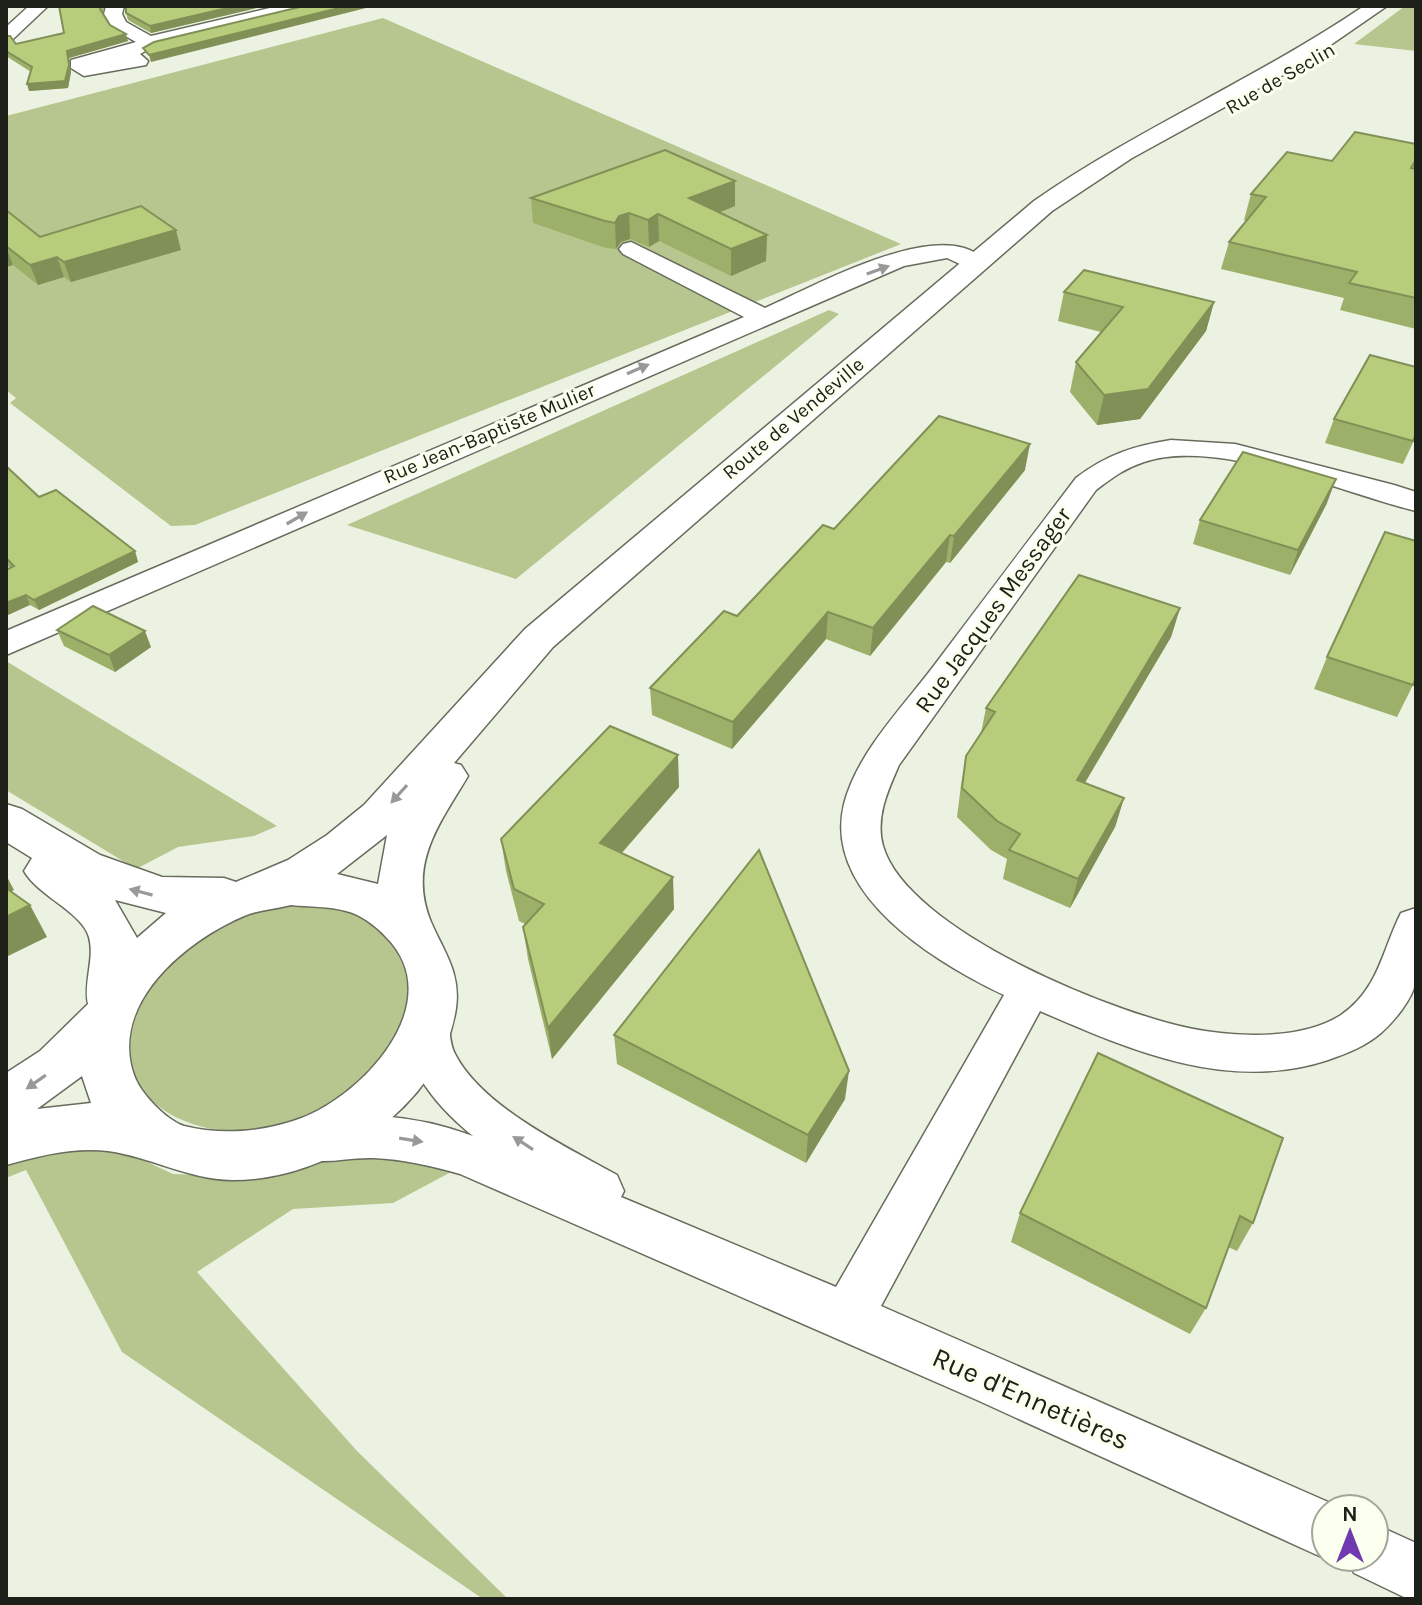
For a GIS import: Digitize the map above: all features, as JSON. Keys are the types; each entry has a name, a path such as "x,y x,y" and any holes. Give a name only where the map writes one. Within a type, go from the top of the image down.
{"main road":[{"name":"Route de Vendeville","path":"254,892 304,876 343,850 390,804 498,680 539,638 1063,191 1298,58 1377,6"},
{"name":"Rue de Seclin","path":"1164,145 1322,54 1392,6"},
{"name":"Route de Vendeville","path":"410,932 399,885 404,852 415,821 425,803 530,675 651,563 1054,213 1094,183 1164,145"},
{"path":"6,820 90,871 133,891 184,899 310,887 340,891 380,906 410,932 424,953 431,978 429,1019 413,1056 368,1106 326,1133 278,1150 205,1154 101,1127 44,1130 6,1141"},
{"path":"6,834 110,923 117,949 98,1056 107,1091 129,1121 162,1143"},
{"path":"6,1101 58,1067 105,1010 126,972 164,934 195,914 254,892"}],"street":[{"path":"6,36 39,6"},
{"path":"115,6 113,14 116,22 149,42"},
{"path":"125,52 149,42 299,6"},
{"name":"Rue Jean-Baptiste Mulier","path":"6,644 762,316 934,248 955,250 975,264"},
{"path":"631,249 762,316"},
{"name":"Rue Jacques Messager","path":"1416,502 1261,457 1209,450 1167,450 1126,459 1103,469 1086,484 882,761 865,793 862,814 862,831 873,868 893,901 910,919 953,950 1030,988 1172,1046 1263,1055 1340,1037 1377,1009 1398,978 1416,924"},
{"path":"846,1319 1030,988"},
{"name":"Rue d'Ennetières","path":"429,1019 433,1059 445,1080 493,1123 582,1180 734,1268"},
{"name":"Rue d'Ennetières","path":"278,1150 366,1136 423,1141 468,1155 996,1381 1310,1523"},
{"path":"1390,1561 1416,1573"}],"green space":[{"path":"1405,6 1416,6 1416,51 1354,44"},
{"path":"383,18 901,244 195,525 171,526 10,403 16,398 6,390 6,116"},
{"path":"829,310 839,314 516,579 347,525"},
{"path":"6,661 277,826 254,836 178,847 136,869 6,790"},
{"path":"283,903 346,910 370,923 390,942 405,971 408,993 396,1037 368,1076 350,1092 303,1119 252,1131 235,1131 203,1127 180,1119 160,1108 145,1094 135,1078 127,1039 138,993 151,976 213,923"},
{"path":"6,1103 75,1138 132,1155 173,1174 256,1177 325,1159 388,1148 453,1171 393,1203 293,1209 197,1272 357,1451 508,1599 483,1599 122,1352 26,1170 6,1178"}],"building":[{"path":"59,6 101,6 110,25 126,34 67,51 69,65 65,81 27,84 32,67 6,51 6,36 10,36 16,44 64,33"},
{"path":"126,6 236,6 150,26 126,13"},
{"path":"304,6 347,6 149,55 143,48 154,42"},
{"path":"1355,132 1416,144 1416,160 1411,168 1416,169 1416,298 1349,283 1357,272 1229,242 1266,197 1251,194 1287,152 1332,161"},
{"path":"665,150 735,181 689,198 767,235 731,249 658,214 648,220 629,213 619,216 615,223 531,198"},
{"path":"141,206 176,230 64,262 57,257 30,265 6,246 6,210 40,237"},
{"path":"1084,270 1214,302 1148,389 1104,395 1076,362 1123,307 1064,292"},
{"path":"1370,355 1416,367 1416,434 1413,441 1334,419"},
{"path":"939,416 1030,444 873,628 828,612 733,722 650,688 724,611 737,616 823,525 834,529"},
{"path":"1243,452 1336,479 1298,550 1200,520"},
{"path":"6,466 39,497 56,490 135,551 34,600 26,595 6,603 6,570 14,566 6,558"},
{"path":"1385,532 1416,541 1416,677 1413,685 1327,657"},
{"path":"1079,575 1180,608 1077,780 1124,798 1078,879 1009,850 1020,834 997,821 962,788 966,756 995,712 986,708"},
{"path":"93,606 145,631 109,655 57,630"},
{"path":"610,726 678,755 600,843 673,877 548,1028 523,927 544,904 514,889 501,839"},
{"path":"759,850 849,1071 808,1135 614,1035"},
{"path":"6,888 30,905 6,917"},
{"path":"1098,1053 1283,1138 1253,1223 1240,1216 1206,1308 1020,1213"}]}
